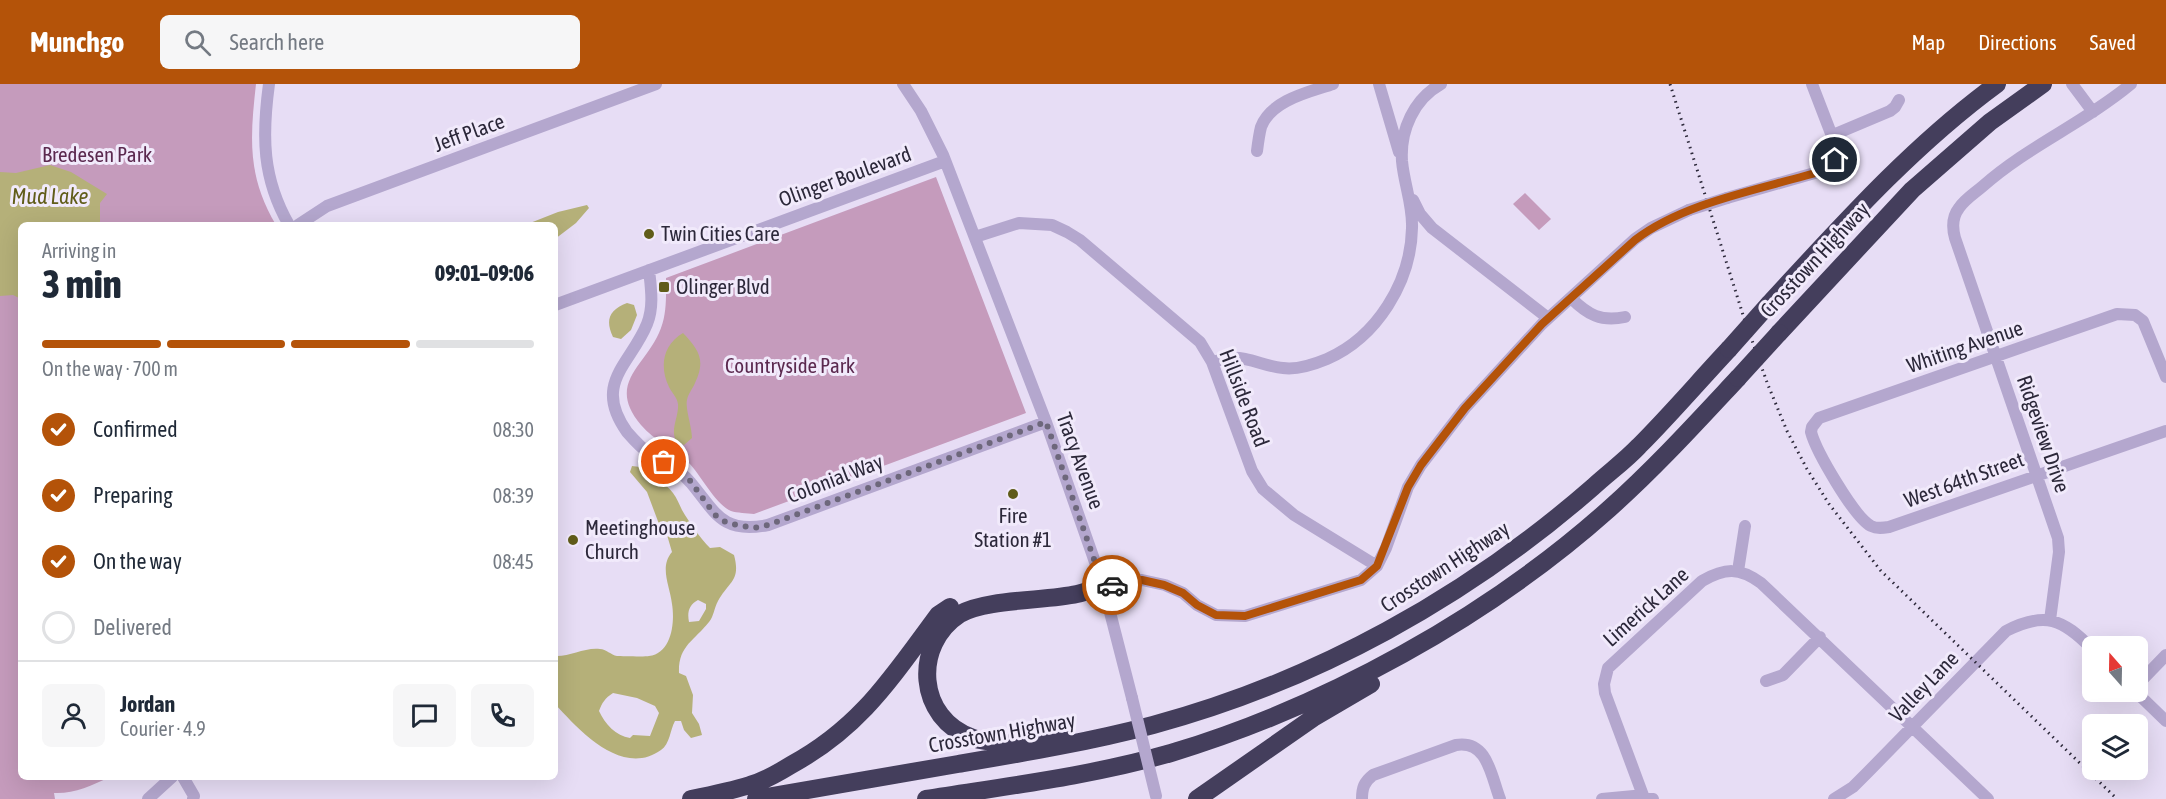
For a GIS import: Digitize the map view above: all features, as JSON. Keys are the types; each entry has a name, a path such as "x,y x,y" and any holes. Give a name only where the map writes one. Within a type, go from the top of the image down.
{"highway":[{"name":"Crosstown Highway","path":"756,799 1065,746 1152,725 1224,702 1296,674 1369,640 1434,603 1502,559 1572,505 1638,447 1896,169 1956,116 1998,84"},
{"name":"Crosstown Highway","path":"926,799 1090,772 1171,753 1222,735 1354,680 1490,601 1560,550 1608,510 1654,466 1738,378 1912,190 1990,122 2043,84"},
{"path":"1103,585 1077,594 972,609 954,618 933,647 927,665 926,678 930,693 942,718 972,738 997,742 1081,733 1173,715 1224,702"},
{"path":"691,799 751,785 817,750 855,721 870,706 938,615 950,608 974,598 993,595 1103,585"},
{"path":"1197,799 1313,718 1375,682 1490,601"}],"street":[{"path":"269,84 264,139 266,164 281,211 287,222"},
{"name":"Jeff Place","path":"303,222 327,206 656,84"},
{"name":"Tracy Avenue","path":"903,84 926,118 945,161 1046,422 1103,585 1156,797"},
{"path":"1257,151 1262,126 1273,112 1292,99 1333,84"},
{"path":"1212,362 1231,358 1286,369 1306,366 1328,358 1364,335 1394,297 1408,259 1413,228 1407,179 1379,84"},
{"path":"1441,84 1422,99 1405,129 1402,154 1411,197 1420,214 1432,228 1548,318"},
{"path":"1103,585 1142,580 1164,585 1183,593 1197,605 1216,615 1245,616 1361,580 1377,566 1405,495 1421,465 1465,408 1502,366 1570,298 1651,228 1689,210 1832,166 1837,157 1837,149 1812,84"},
{"path":"2075,88 2093,112 2131,84"},
{"path":"1833,135 1890,111 1899,100"},
{"name":"Ridgeview Drive","path":"2050,620 2059,552 2058,538 1952,228 1955,215 1966,200 2001,170 2093,112"},
{"name":"Olinger Boulevard","path":"558,304 945,161"},
{"name":"Hillside Road","path":"975,237 1019,223 1052,225 1080,240 1200,342 1212,362 1252,471 1263,489 1294,515 1377,566"},
{"name":"Colonial Way","path":"649,270 651,312 647,325 616,376 614,402 618,415 626,430 637,443 649,454 677,469 688,478 715,515 727,523 754,528 768,525 1046,422"},
{"path":"1570,298 1585,312 1609,320 1625,317"},
{"name":"Whiting Avenue","path":"1877,529 1869,525 1848,500 1826,465 1813,438 1812,426 1819,418 2117,314 2135,315 2143,321 2166,377"},
{"name":"West 64th Street","path":"1877,529 1889,528 2166,430"},
{"path":"1745,526 1738,570 1761,583 1820,637 1988,799"},
{"name":"Limerick Lane","path":"1649,798 1605,693 1604,684 1608,668 1702,581 1713,574 1738,570"},
{"path":"2050,620 2071,628 2082,639"},
{"name":"Valley Lane","path":"1834,799 1853,787 2006,631 2032,621 2050,620"},
{"path":"1766,681 1783,675 1820,637"},
{"path":"2148,674 2166,655"},
{"path":"2146,702 2166,721"},
{"path":"1362,799 1362,790 1366,781 1374,775 1456,745 1465,744 1480,751 1500,799"},
{"path":"148,799 169,780"},
{"path":"185,780 194,796 193,799"},
{"path":"1602,799 1617,796 1649,798"}],"green space":[{"name":"Bredesen Park","path":"0,84 256,84 252,139 255,173 274,222 18,222 18,780 102,780 82,789 54,793 55,799 0,799"},
{"name":"Countryside Park","path":"936,177 1026,413 754,514 731,511 719,502 688,462 652,436 641,425 631,410 627,397 632,375 655,341 663,322 666,278"},
{"path":"1525,193 1551,219 1539,230 1513,204"}],"water":[{"name":"Mud Lake","path":"50,165 71,172 107,194 100,203 100,222 18,222 18,298 13,295 0,296 0,172 16,173"},
{"path":"587,205 589,208 576,223 558,237 558,222 533,222 558,212"},
{"path":"627,303 634,305 637,315 631,330 621,339 613,337 609,326 610,316 616,309"},
{"path":"683,333 697,350 700,362 698,375 687,400 692,438 684,445 676,441 674,436 678,404 664,371 667,350"},
{"path":"632,466 640,467 669,489 702,540 710,548 720,547 734,555 736,570 733,580 718,601 711,620 688,644 679,664 679,673 686,676 693,695 692,713 699,724 702,735 691,738 684,730 681,721 675,721 668,741 661,750 646,757 631,758 617,755 602,747 576,726 558,707 558,656 602,649 617,656 649,656 657,654 667,643 672,628 673,611 666,577 666,564 672,552 667,535 659,524 647,492 630,472","holes":["698,600 706,604 706,609 699,621 689,622 689,609 693,604","613,693 637,698 655,706 659,713 650,736 625,737 608,725 599,711 604,701"]}],"railway":[{"path":"1670,84 1744,318 1787,431 1807,469 1829,504 1881,571 2117,799"}],"way so far":[{"path":"664,462 688,478 715,515 727,523 754,528 768,525 1046,422 1103,585 1112,585"}],"place":[{"name":"Twin Cities Care","path":"649,234"},
{"name":"Olinger Blvd","path":"664,287"},
{"name":"Fire Station #1","path":"1013,494"},
{"name":"Meetinghouse Church","path":"573,540"}],"route":[{"path":"1112,585 1142,580 1164,585 1183,593 1197,605 1216,615 1245,616 1361,580 1377,566 1386,548 1408,487 1421,465 1465,408 1542,324 1635,240 1666,219 1727,198 1825,170 1832,166 1835,160"}]}
